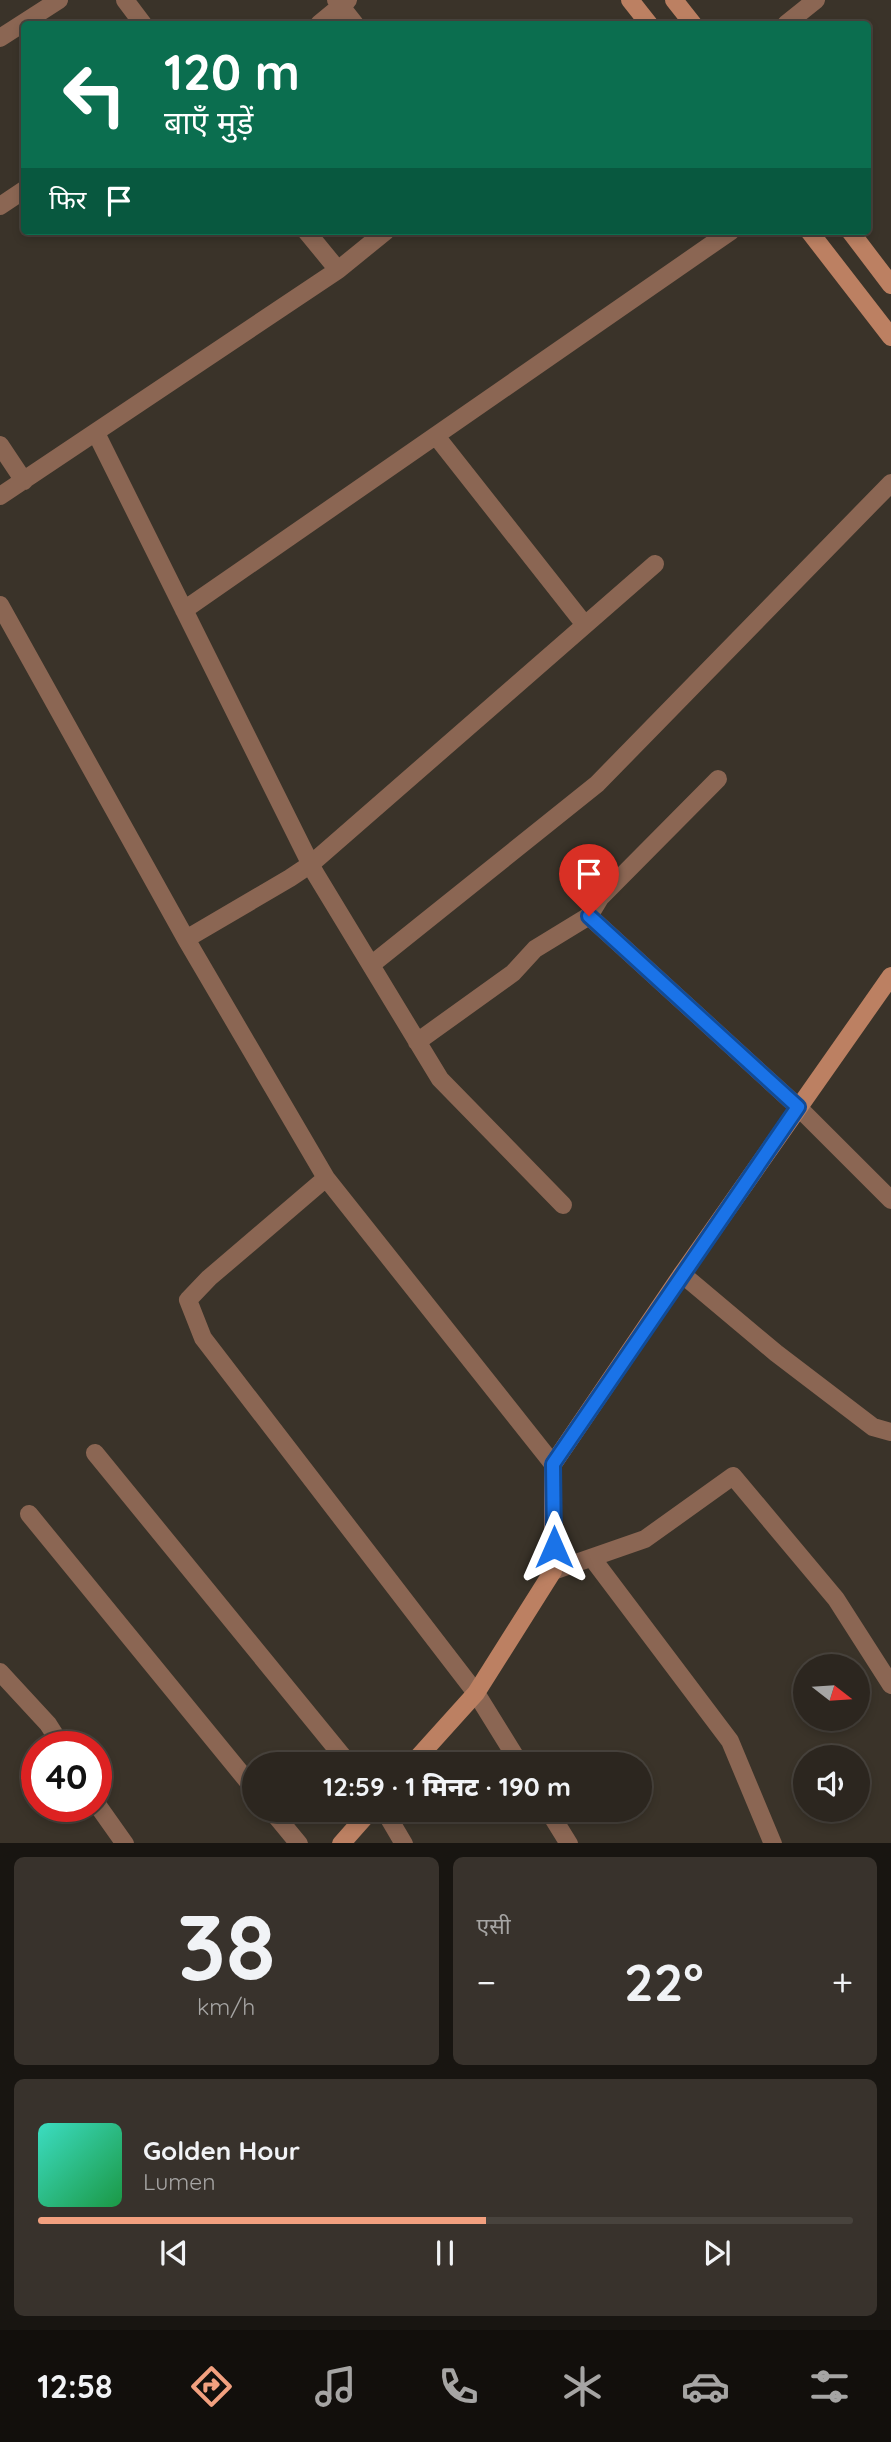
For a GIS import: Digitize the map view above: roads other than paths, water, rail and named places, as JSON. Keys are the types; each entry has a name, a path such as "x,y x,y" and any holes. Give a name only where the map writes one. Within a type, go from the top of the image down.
{"street":[{"path":"26,21 59,0"},
{"path":"125,0 141,21"},
{"path":"630,0 642,21"},
{"path":"674,0 691,21"},
{"path":"790,21 816,0"},
{"path":"322,21 341,2 353,21"},
{"path":"0,38 21,24"},
{"path":"0,206 21,192"},
{"path":"309,235 338,270"},
{"path":"0,496 338,270 381,235"},
{"path":"184,610 726,235"},
{"path":"812,235 891,337"},
{"path":"853,235 891,285"},
{"path":"96,433 311,864 417,1042 440,1079 563,1205"},
{"path":"436,436 585,625"},
{"path":"0,445 24,481"},
{"path":"371,965 597,784 891,483"},
{"path":"186,939 311,864 655,564"},
{"path":"0,605 186,939 327,1178 553,1464"},
{"path":"417,1042 513,973 535,949 589,916 600,898 718,779"},
{"path":"589,916 798,1107 891,1200"},
{"path":"423,1752 476,1693 553,1571 553,1464 682,1274 891,976"},
{"path":"327,1178 209,1278 188,1300 203,1338 476,1693 513,1752"},
{"path":"682,1274 776,1353 873,1427 891,1432"},
{"path":"95,1453 339,1752"},
{"path":"553,1571 645,1539 733,1476 836,1599 891,1685"},
{"path":"30,1514 242,1774"},
{"path":"592,1558 730,1741 773,1843"},
{"path":"0,1672 52,1731"},
{"path":"110,1822 125,1843"},
{"path":"281,1822 299,1843"},
{"path":"341,1843 360,1822"},
{"path":"391,1822 404,1843"},
{"path":"556,1822 569,1843"}]}
